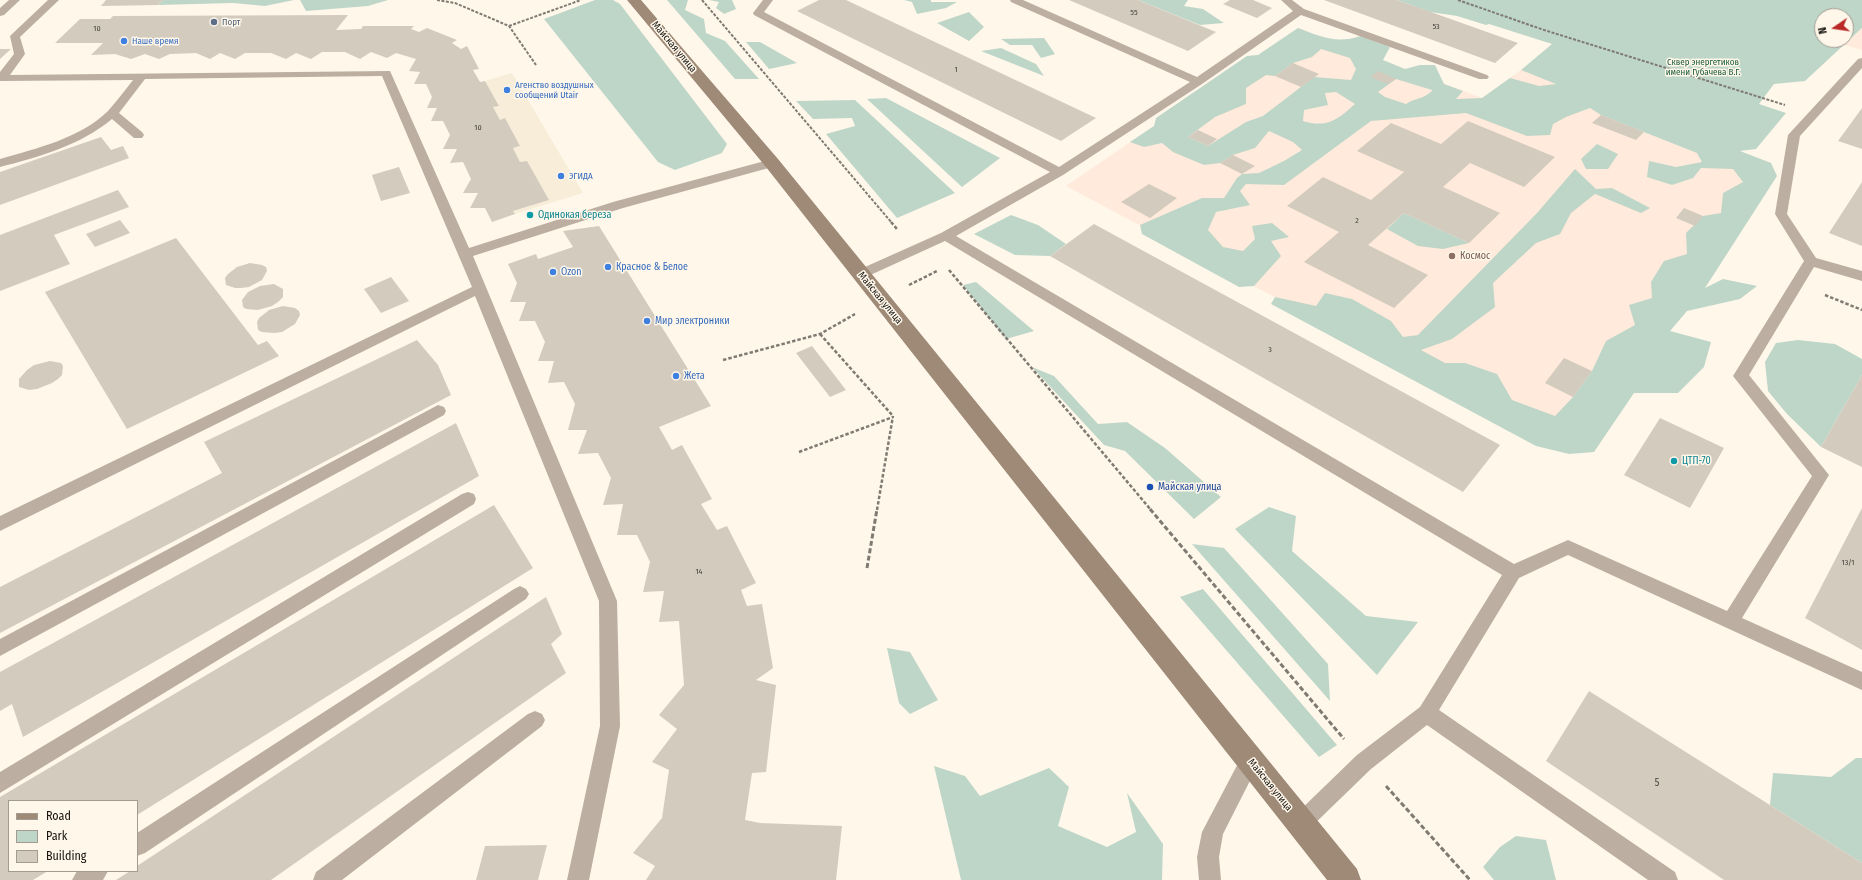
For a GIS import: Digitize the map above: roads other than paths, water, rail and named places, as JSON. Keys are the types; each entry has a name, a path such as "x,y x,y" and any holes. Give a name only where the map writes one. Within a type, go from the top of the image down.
{"main road":[{"name":"Майская улица","path":"634,0 772,163 1346,880"}],"lane":[{"path":"0,13 14,0"},
{"path":"0,78 20,54 15,36 54,0"},
{"path":"768,0 758,13 1059,172"},
{"path":"1015,0 1198,82"},
{"path":"1286,0 1300,11 1483,77"},
{"path":"861,274 946,236 1059,172 1198,82 1300,11"},
{"path":"1862,61 1794,135 1782,214 1810,261 1862,276"},
{"path":"0,78 386,73 479,289 608,602 610,726 578,880"},
{"path":"0,163 74,139 94,128 112,113 141,77"},
{"path":"112,113 138,135"},
{"path":"464,254 618,205 772,163"},
{"path":"946,236 1513,572"},
{"path":"1731,620 1821,475 1741,376 1810,261"},
{"path":"0,524 479,289"},
{"path":"0,648 438,411"},
{"path":"0,783 468,499"},
{"path":"1301,823 1364,762 1427,713 1513,572 1568,546 1862,681"},
{"path":"138,844 520,594"},
{"path":"1427,713 1667,880"},
{"path":"324,880 535,720"},
{"path":"1210,880 1208,857 1213,832 1250,760"},
{"path":"83,880 95,872"}],"place":[{"name":"Порт","path":"214,22"},
{"name":"Наше время","path":"124,41"},
{"name":"Агенство воздушных сообщений Utair","path":"507,90"},
{"name":"ЭГИДА","path":"561,176"},
{"name":"Одинокая береза","path":"530,215"},
{"name":"Космос","path":"1452,256"},
{"name":"Красное & Белое","path":"608,267"},
{"name":"Ozon","path":"553,272"},
{"name":"Мир электроники","path":"647,321"},
{"name":"Жета","path":"676,376"},
{"name":"ЦТП-70","path":"1674,461"},
{"name":"Майская улица","path":"1150,487"}],"park label":[{"name":"Сквер энергетиков имени Губачева В.Г.","path":"1703,68"}]}
